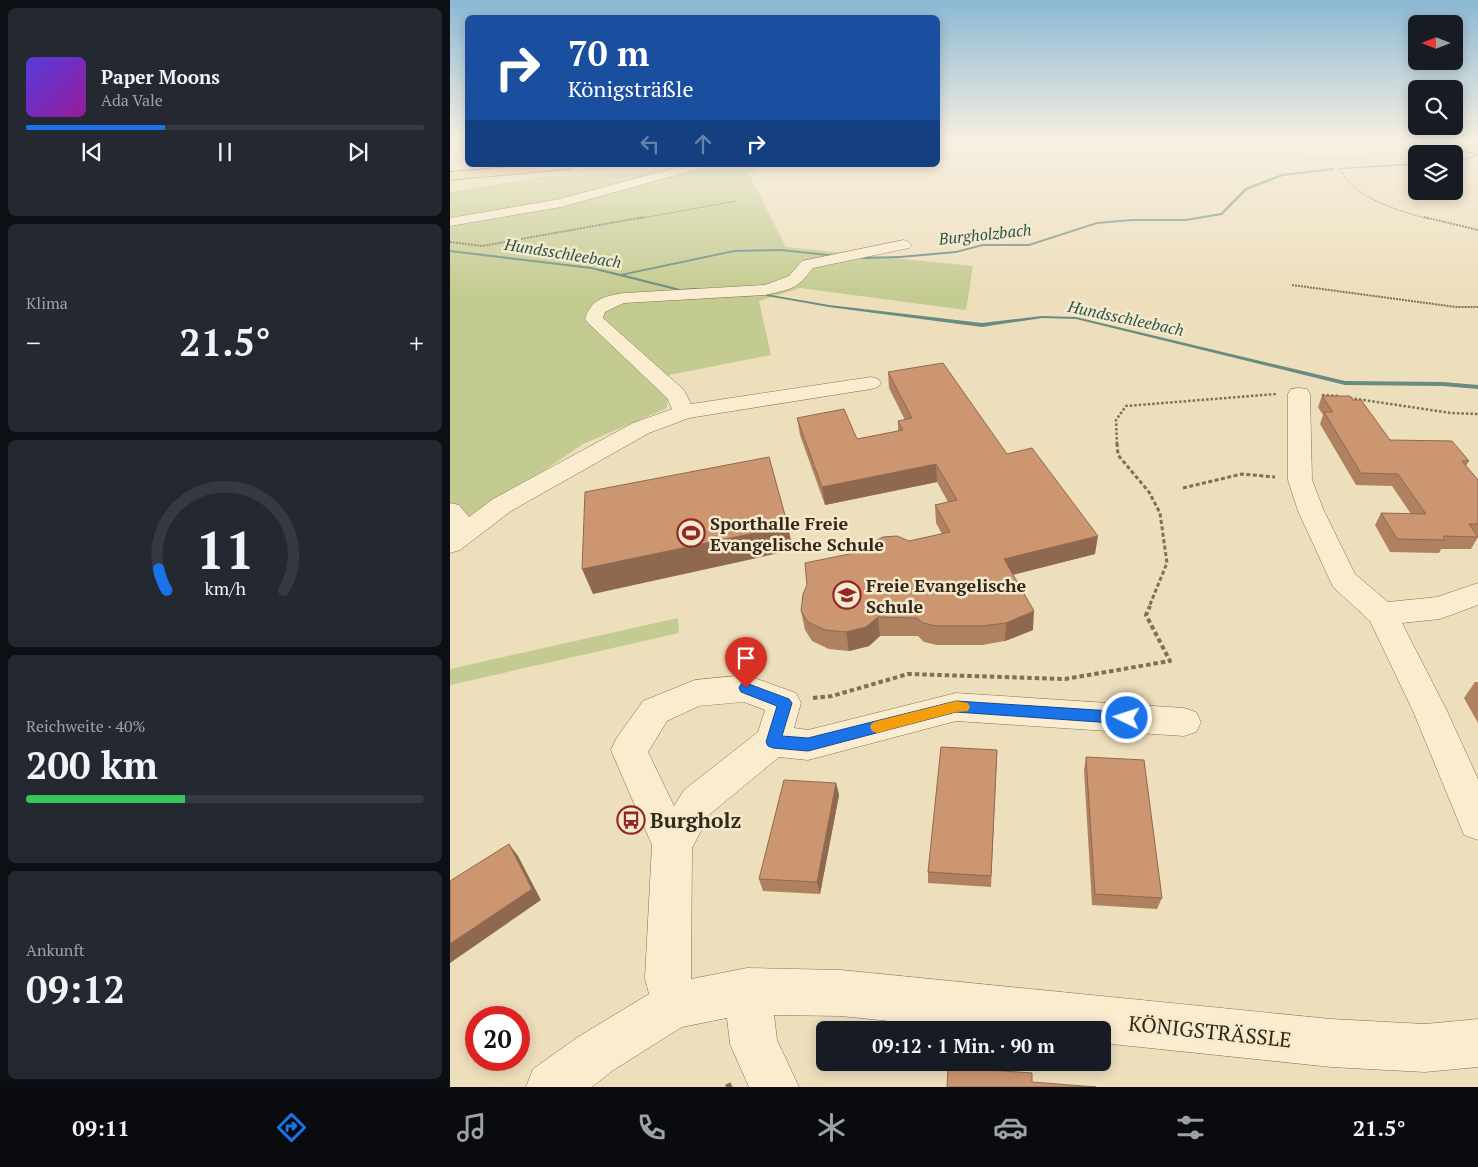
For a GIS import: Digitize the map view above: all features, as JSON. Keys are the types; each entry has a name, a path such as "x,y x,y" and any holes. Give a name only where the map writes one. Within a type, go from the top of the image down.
{"street":[{"path":"450,222 561,203 602,192"},
{"path":"684,412 676,395 594,319 594,313 597,309 612,300 624,298 765,290 782,286 795,280 808,264 904,245"},
{"path":"450,510 458,537 502,505 641,428 684,412 871,383"},
{"path":"1299,394 1300,480 1311,511 1343,580 1382,614 1430,710 1478,822"},
{"path":"1382,614 1440,608 1478,594"},
{"path":"672,845 697,802 773,742 784,703 746,688 695,693 655,710 629,750 672,845 668,978 674,1006"},
{"path":"773,742 808,745 956,707 1184,722"},
{"path":"747,991 754,1044 774,1087"},
{"name":"KÖNIGSTRÄSSLE","path":"551,1087 595,1054 674,1006 747,991 841,993 1331,1043 1424,1048 1478,1043"}],"path":[{"path":"1362,192 1382,204 1425,218 1478,230"},
{"path":"450,242 482,246 736,201"},
{"path":"1292,285 1456,307 1478,307"},
{"path":"1170,661 1146,615 1167,564 1160,513 1149,492 1118,455 1116,420 1126,406 1276,394 1341,397"},
{"path":"1350,398 1451,413 1478,414"},
{"path":"1183,488 1242,474 1300,480"}],"green space":[{"path":"450,192 758,192 786,247 973,266 966,310 800,288 759,301 771,355 669,375 667,408 583,444 450,535"},
{"path":"678,618 679,633 450,685 450,669"}],"building":[{"path":"943,363 1007,454 1032,448 1098,536 1004,559 1034,611 1006,623 982,626 936,626 923,623 917,618 878,617 866,627 846,632 825,630 808,622 801,611 803,594 807,585 805,563 869,550 877,540 883,537 897,536 909,541 950,532 935,505 957,500 936,464 822,487 797,418 844,409 857,439 903,430 898,421 912,418 888,372"},
{"path":"1322,396 1350,396 1353,400 1361,400 1390,440 1452,441 1469,461 1462,461 1478,480 1478,524 1469,524 1478,537 1443,536 1445,540 1397,539 1381,513 1426,514 1398,474 1361,473 1324,412 1333,412"},
{"name":"Sporthalle Freie Evangelische Schule","path":"769,457 788,526 582,569 585,492"},
{"path":"941,747 997,750 991,876 928,872"},
{"path":"1086,757 1144,760 1162,898 1095,894"},
{"path":"784,780 836,783 817,882 759,879"},
{"path":"509,844 532,889 450,944 450,881"},
{"path":"948,1071 1004,1071 1032,1073 1032,1082 1096,1087 947,1087"}],"waterway":[{"name":"Burgholzbach","path":"863,258 956,252 983,245 1029,245 1097,223 1132,220 1186,220 1222,214 1243,192"},
{"name":"Burgholzbach","path":"623,274 734,251 781,250 837,256"},
{"name":"Hundsschleebach","path":"450,251 591,268 680,290 697,289"},
{"name":"Hundsschleebach","path":"767,295 829,306 982,325 1042,317 1076,318 1345,383 1443,384 1478,387"}],"slow traffic":[{"path":"877,727 956,707 963,707"}],"place":[{"name":"Sporthalle Freie Evangelische Schule","path":"691,533"},
{"name":"Freie Evangelische Schule","path":"847,595"},
{"name":"Burgholz","path":"631,820"}],"route":[{"path":"746,688 784,703 773,742 808,745 956,707 1127,718"}]}
